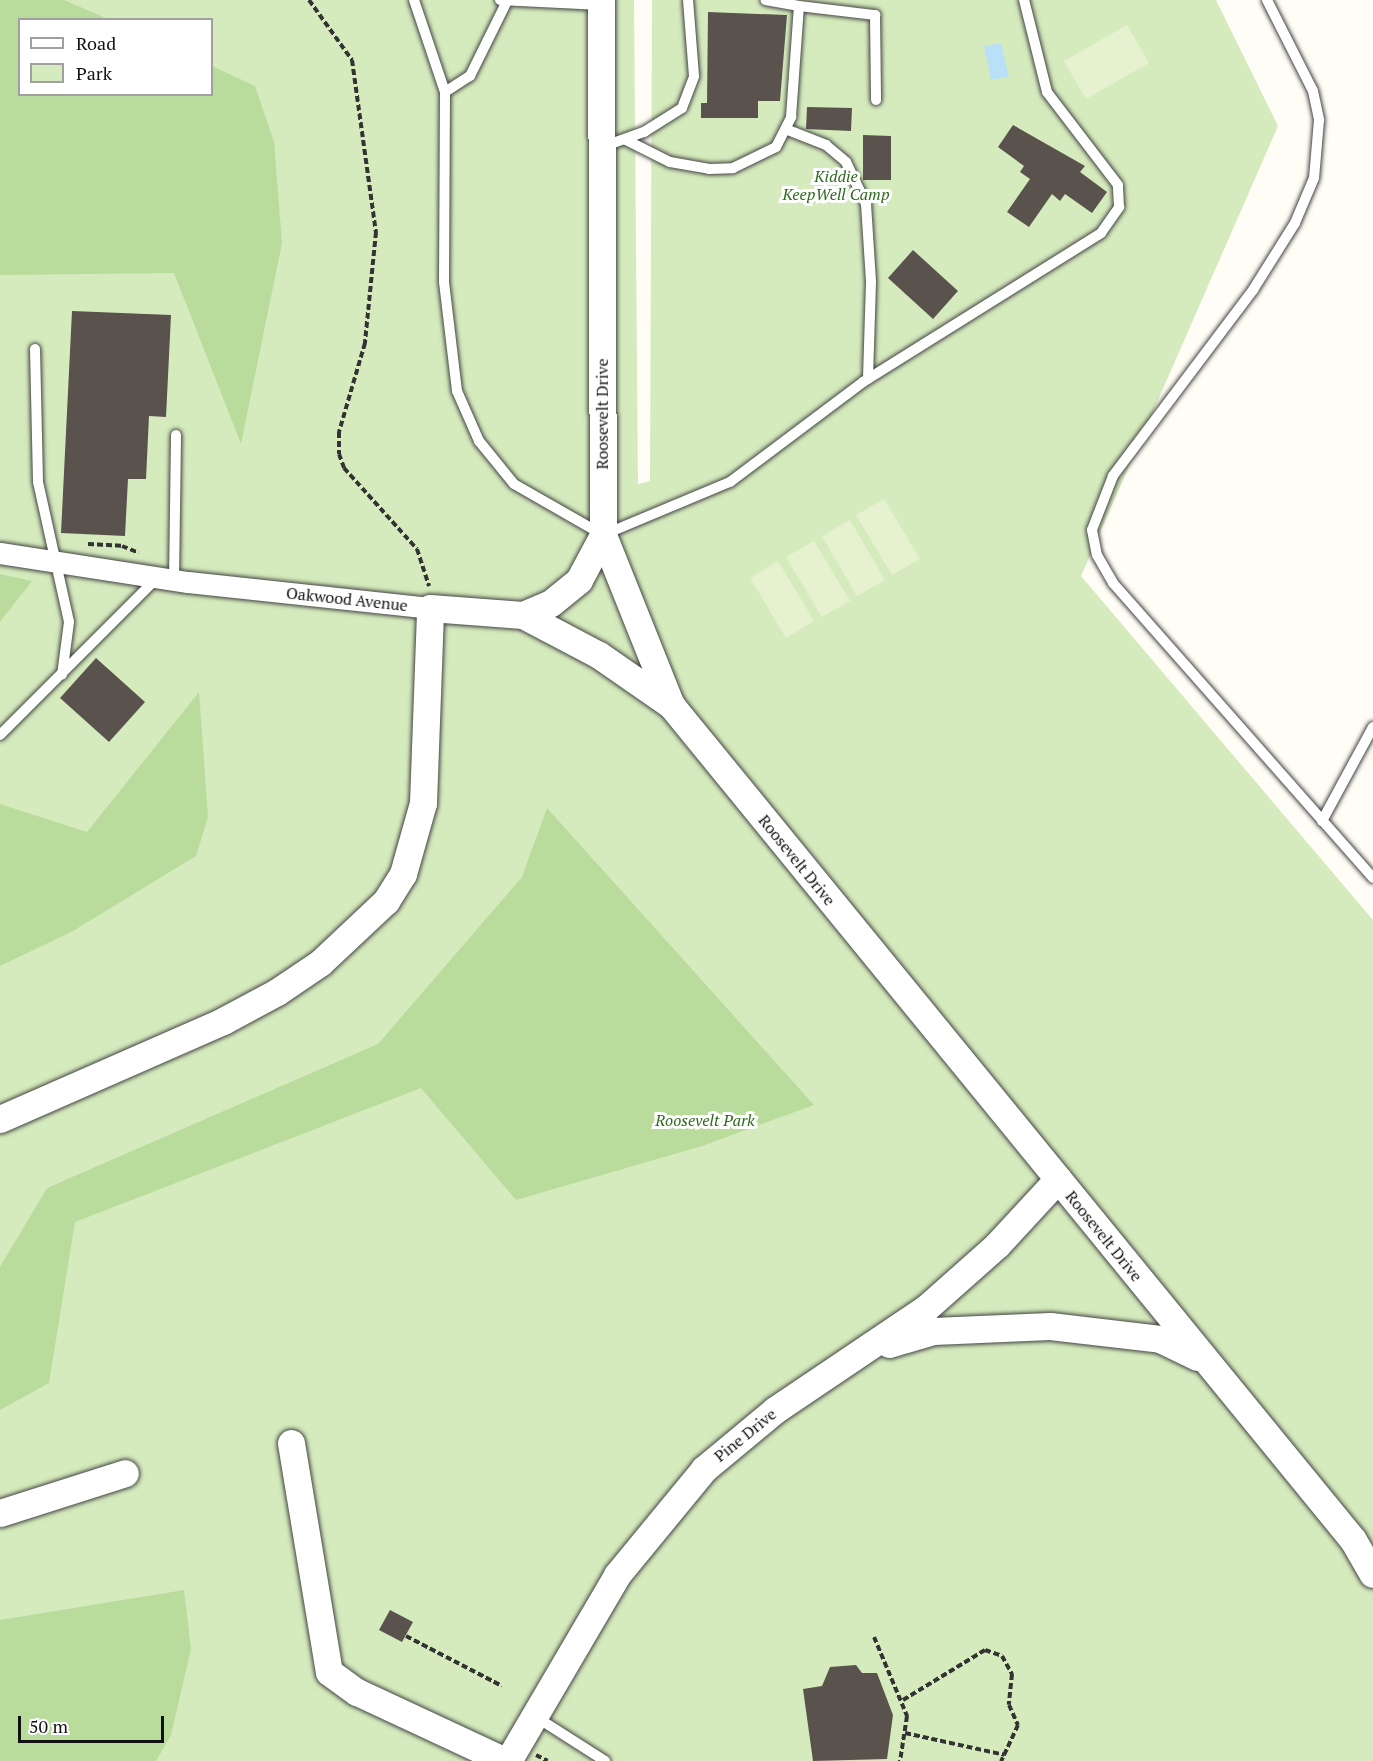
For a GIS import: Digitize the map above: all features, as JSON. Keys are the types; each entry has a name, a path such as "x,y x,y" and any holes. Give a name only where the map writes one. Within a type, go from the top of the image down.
{"street":[{"name":"Roosevelt Drive","path":"601,3 614,144 603,535 670,705 1058,1179 1206,1364 1353,1540 1373,1574"},
{"path":"523,615 551,603 579,580 603,535"},
{"name":"Oakwood Avenue","path":"0,553 166,579 429,596 523,615 599,655 670,705"},
{"path":"0,1119 222,1021 277,992 355,933 386,901 403,874 423,803 429,596"},
{"name":"Pine Drive","path":"506,1761 598,1603 674,1502 738,1438 857,1357 965,1275 1058,1179"},
{"path":"857,1357 933,1330 1019,1325 1160,1339 1206,1364"},
{"path":"291,1443 329,1672 357,1692 506,1761"},
{"path":"0,1513 125,1473"}],"lane":[{"path":"414,0 445,92 444,282 457,391 479,441 514,484 603,535 730,482 868,379 1101,233 1119,207 1118,185 1047,92 1024,0"},
{"path":"614,144 667,120 689,94 694,48 688,0"},
{"path":"766,0 875,15 876,100"},
{"path":"1267,0 1313,91 1318,120 1314,178 1295,223 1253,290 1113,476 1092,530 1097,555 1113,583 1373,878"},
{"path":"445,92 470,76 504,1 601,3"},
{"path":"614,144 670,162 721,169 755,160 776,147 788,130 799,6"},
{"path":"788,130 826,145 846,162 866,204 872,282 868,379"},
{"path":"35,349 38,482 69,622 62,675"},
{"path":"0,735 166,579 176,435"},
{"path":"1322,821 1373,727"},
{"path":"533,1715 605,1761"}],"path":[{"path":"309,0 352,60 376,232 365,343 339,432 339,454 344,468 417,549 429,596"},
{"path":"405,1636 502,1686"},
{"path":"874,1637 903,1700 905,1733 900,1761"},
{"path":"903,1700 985,1650 994,1652 1009,1665 1009,1705 1018,1725 1001,1761"},
{"path":"905,1733 1005,1755"}],"green space":[{"name":"Roosevelt Park","path":"0,0 634,0 638,484 650,481 652,0 1216,0 1278,126 1081,576 1373,920 1373,1761 0,1761"},
{"path":"0,0 64,0 106,18 18,18 18,96 213,96 213,66 255,86 274,142 282,243 241,444 174,273 0,275"},
{"path":"1127,25 1149,63 1086,99 1064,61"},
{"path":"884,499 920,559 892,575 856,515"},
{"path":"850,520 885,580 857,596 822,536"},
{"path":"814,541 850,601 822,617 786,557"},
{"path":"778,561 814,621 786,638 750,578"},
{"path":"0,574 32,581 0,622"},
{"path":"199,692 208,817 196,856 73,931 0,966 0,804 87,832"},
{"path":"547,808 814,1105 702,1146 516,1200 421,1088 75,1222 49,1383 0,1410 0,1267 47,1188 378,1044 522,877"},
{"path":"184,1590 191,1649 171,1735 156,1761 0,1761 0,1620"}],"water":[{"path":"1001,43 1009,77 991,80 984,46"}],"building":[{"path":"708,12 787,15 780,101 758,101 758,118 701,118 701,103 707,103"},
{"path":"807,107 852,108 851,131 806,129"},
{"path":"1013,125 1085,166 1080,172 1107,192 1092,213 1065,194 1060,201 1052,194 1029,227 1007,212 1030,179 1020,172 1024,166 998,147"},
{"path":"863,135 891,136 891,180 863,180"},
{"path":"913,250 958,291 933,319 888,278"},
{"path":"72,311 171,315 166,417 149,416 146,479 128,479 125,536 61,533"},
{"path":"96,658 145,702 109,742 60,698"},
{"path":"390,1610 413,1622 402,1642 379,1630"},
{"path":"856,1665 862,1673 877,1673 893,1715 887,1759 813,1761 803,1689 822,1686 830,1667"}],"park label":[{"name":"Kiddie KeepWell Camp","path":"836,185"}]}
